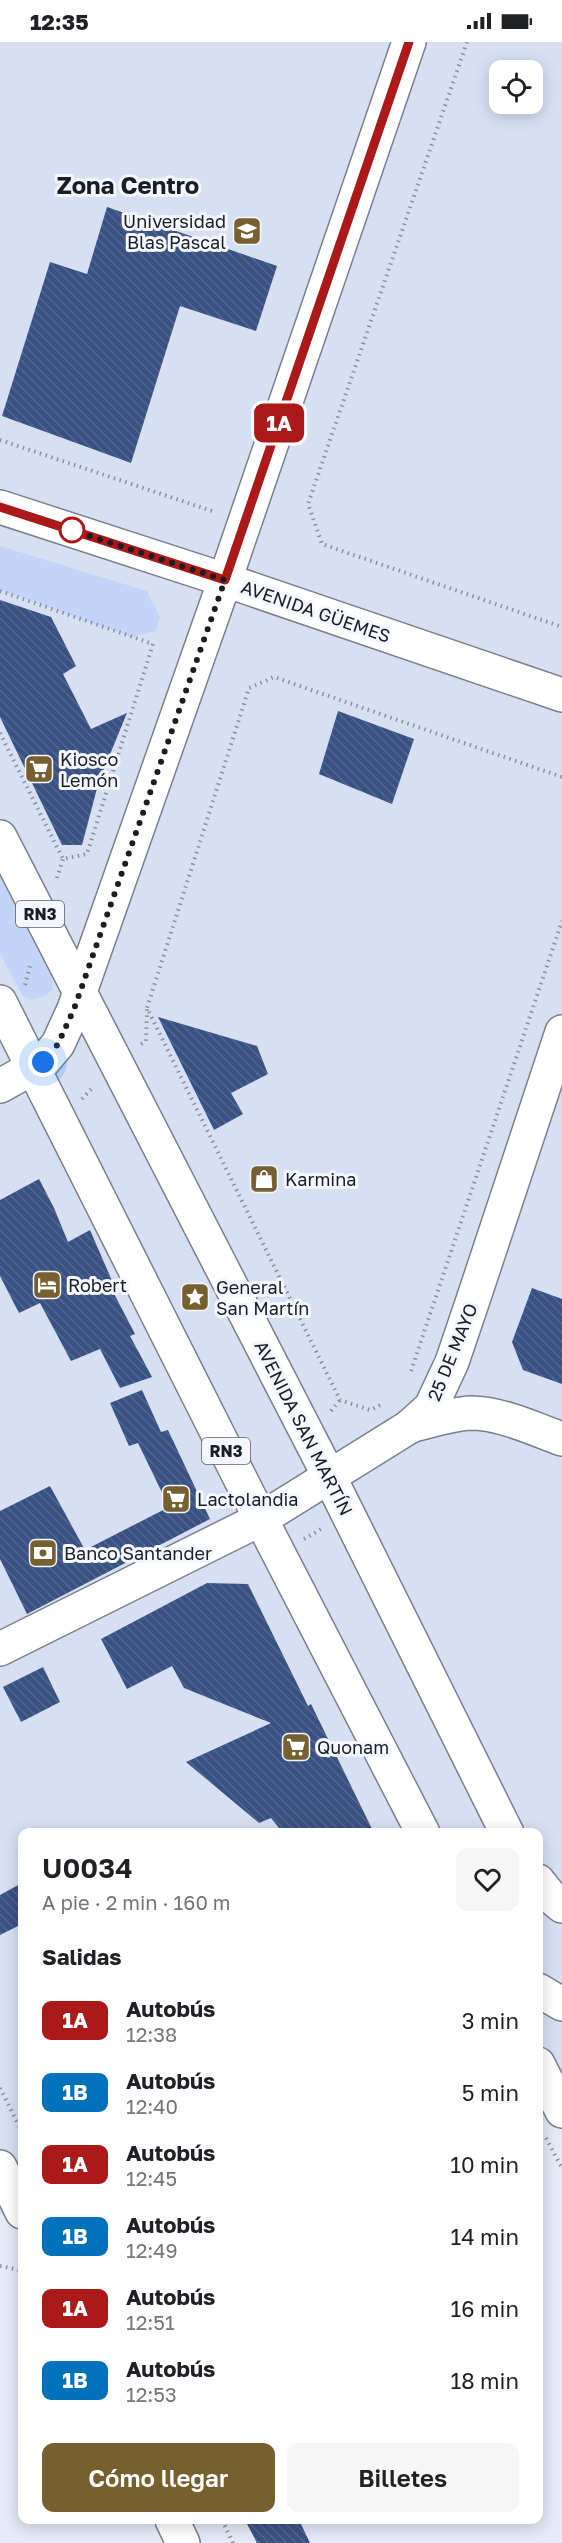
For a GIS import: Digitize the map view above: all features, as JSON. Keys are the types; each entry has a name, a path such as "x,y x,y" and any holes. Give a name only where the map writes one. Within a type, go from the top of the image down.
{"main road":[{"path":"0,1086 43,1062 58,1044 81,992 409,42"},
{"name":"AVENIDA GÜEMES","path":"0,507 225,580 562,695"},
{"name":"RN3","path":"0,837 81,992"},
{"name":"AVENIDA SAN MARTÍN","path":"81,992 329,1476 505,1828"},
{"name":"RN3","path":"0,1002 261,1519 420,1828"},
{"name":"25 DE MAYO","path":"0,1649 261,1519 329,1476 400,1414 431,1407 452,1362 562,1032"},
{"path":"400,1414 472,1413 496,1417 562,1439"},
{"path":"543,1993 562,2004"},
{"path":"543,2083 553,2122"},
{"path":"0,2167 16,2209"},
{"path":"173,2524 183,2543"}],"path":[{"path":"466,42 308,504 322,544 562,627"},
{"path":"0,440 223,515"},
{"path":"0,591 153,644 87,854 63,859 0,733"},
{"path":"400,1414 370,1410 340,1400 147,1008 249,687 274,677 562,777"},
{"path":"410,1374 562,921"},
{"path":"0,2088 18,2124"},
{"path":"553,2122 562,2168"},
{"path":"0,2266 18,2270"},
{"path":"224,2524 233,2543"}],"shaded area":[{"path":"0,42 562,42 562,2111 543,2072 543,1828 18,1828 18,2206 0,2215"},
{"path":"0,546 147,591 160,617 156,631 132,637 0,590"},
{"path":"0,876 52,978 53,989 45,996 30,1000 22,995 0,953"}],"building":[{"path":"107,207 277,266 256,331 180,306 131,463 2,416 50,262 87,274"},
{"path":"0,600 51,617 76,666 63,674 91,729 127,713 99,781 82,845 62,845 0,717"},
{"path":"338,711 414,739 392,804 319,774"},
{"path":"158,1017 257,1046 268,1074 231,1093 243,1114 214,1130"},
{"path":"39,1179 68,1242 90,1230 113,1283 109,1284 135,1334 130,1336 152,1377 120,1388 100,1349 71,1361 40,1303 19,1313 0,1276 0,1200"},
{"path":"532,1288 562,1299 562,1384 523,1370 512,1342"},
{"path":"142,1390 161,1432 168,1430 210,1519 27,1614 0,1559 0,1511 50,1486 85,1550 169,1507 138,1443 129,1446 110,1403"},
{"path":"207,1583 248,1584 308,1706 311,1704 372,1828 279,1828 271,1818 259,1823 186,1762 271,1723 184,1688 172,1666 127,1689 101,1639"},
{"path":"43,1667 60,1702 21,1722 3,1687"},
{"path":"18,1885 18,1926 0,1935 0,1895"},
{"path":"247,2524 301,2524 310,2543 257,2543"}],"bus line":[{"name":"1A","path":"0,507 225,580 409,42"}],"place":[{"name":"Universidad Blas Pascal","path":"247,231"},
{"name":"Kiosco Lemón","path":"39,769"},
{"name":"Karmina","path":"264,1179"},
{"name":"Robert","path":"47,1285"},
{"name":"General San Martín","path":"195,1297"},
{"name":"Lactolandia","path":"176,1499"},
{"name":"Banco Santander","path":"43,1553"},
{"name":"Quonam","path":"296,1747"}],"district":[{"name":"Zona Centro","path":"128,184"}],"route":[{"path":"43,1062 58,1044 74,1009 225,580 68,529 72,530"}]}
